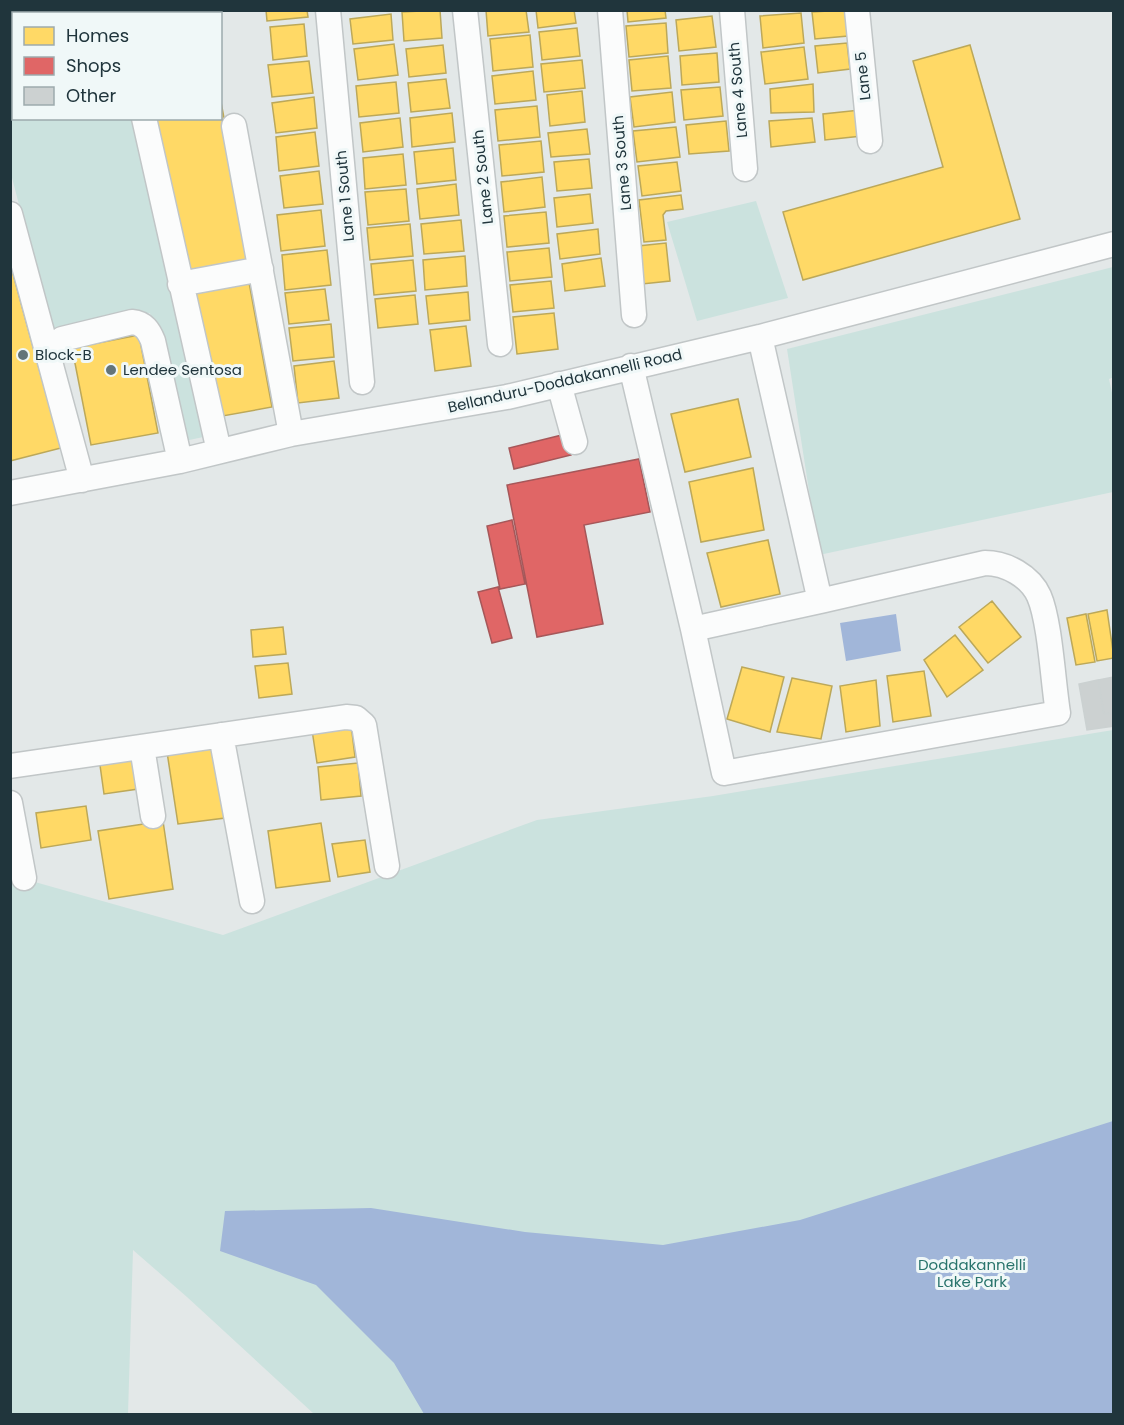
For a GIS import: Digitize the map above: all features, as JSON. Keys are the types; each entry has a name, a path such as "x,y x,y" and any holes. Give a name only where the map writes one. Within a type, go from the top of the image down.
{"street":[{"name":"Lane 1 South","path":"328,10 362,382"},
{"name":"Lane 2 South","path":"465,10 500,344"},
{"name":"Lane 3 South","path":"610,10 634,315"},
{"name":"Lane 4 South","path":"732,10 745,169"},
{"name":"Lane 5","path":"857,10 870,141"},
{"path":"144,120 219,451"},
{"path":"234,126 291,434"},
{"path":"10,214 33,311 82,480"},
{"name":"Bellanduru-Doddakannelli Road","path":"10,493 180,460 291,434 507,397 760,337 1113,244"},
{"path":"180,284 261,269"},
{"path":"62,339 132,322 138,322 148,331 153,341 180,460"},
{"path":"760,337 820,602"},
{"path":"630,366 693,630 724,773 1058,713 1038,595 1021,575 998,563 985,563 693,630"},
{"path":"558,384 575,442"},
{"path":"10,766 356,718 364,725 387,866"},
{"path":"221,735 252,901"},
{"path":"142,747 153,816"},
{"path":"10,803 24,878"}],"green space":[{"path":"10,11 106,11 12,12 12,120 131,120 208,436 180,442 150,313 53,334 11,174"},
{"path":"756,201 788,298 697,321 667,222"},
{"path":"1113,267 1114,377 1109,379 1114,402 1113,492 819,555 787,349"},
{"path":"1113,730 1113,1414 314,1414 133,1250 128,1414 11,1414 10,875 223,935 537,820 713,796"}],"water":[{"path":"896,614 901,651 846,661 840,623"},
{"name":"Doddakannelli Lake Park","path":"1113,1121 1113,1414 424,1414 394,1363 316,1285 220,1251 225,1211 371,1208 525,1232 663,1245 800,1220"}],"building: Homes":[{"path":"266,10 307,10 308,17 267,21"},
{"path":"440,10 442,38 404,41 402,12"},
{"path":"486,10 526,10 529,32 488,36"},
{"path":"536,10 574,10 576,23 538,28"},
{"path":"627,10 665,10 666,18 628,22"},
{"path":"845,10 848,36 815,39 812,12"},
{"path":"801,13 804,43 763,48 760,16"},
{"path":"391,14 393,40 353,44 350,19"},
{"path":"712,16 716,47 679,51 676,20"},
{"path":"666,23 668,53 629,57 626,26"},
{"path":"304,24 307,56 273,60 270,27"},
{"path":"577,28 580,56 542,60 539,32"},
{"path":"530,35 533,67 493,71 490,39"},
{"path":"847,43 850,69 818,73 815,46"},
{"path":"394,44 398,75 358,80 354,49"},
{"path":"443,45 446,73 409,77 406,49"},
{"path":"970,45 1020,219 803,280 783,212 943,167 913,61"},
{"path":"804,47 808,79 765,84 761,52"},
{"path":"717,53 719,82 682,85 680,56"},
{"path":"668,56 671,88 632,91 629,60"},
{"path":"582,60 585,88 544,92 541,64"},
{"path":"309,61 313,93 272,97 268,65"},
{"path":"533,71 536,100 495,104 492,76"},
{"path":"446,79 450,108 411,112 408,83"},
{"path":"396,82 399,113 359,117 356,86"},
{"path":"813,84 814,112 771,113 770,89"},
{"path":"720,87 723,116 684,120 681,90"},
{"path":"582,91 585,122 550,126 547,95"},
{"path":"672,92 675,122 634,127 630,97"},
{"path":"314,97 317,128 276,133 272,103"},
{"path":"537,106 540,137 498,141 495,110"},
{"path":"222,108 251,260 185,273 156,120 222,120"},
{"path":"860,110 862,136 825,140 823,114"},
{"path":"452,113 455,142 412,147 410,118"},
{"path":"400,118 403,147 363,152 360,123"},
{"path":"812,118 815,142 771,147 769,121"},
{"path":"726,121 729,151 689,154 686,125"},
{"path":"676,127 680,157 637,162 633,131"},
{"path":"587,129 590,154 551,157 548,133"},
{"path":"315,132 319,166 279,171 276,137"},
{"path":"541,141 544,172 502,176 499,145"},
{"path":"453,148 456,180 417,184 414,152"},
{"path":"403,154 406,185 365,189 363,158"},
{"path":"589,159 592,188 557,191 554,162"},
{"path":"677,162 681,191 642,196 638,166"},
{"path":"319,171 323,204 284,208 280,176"},
{"path":"542,177 545,207 504,212 501,182"},
{"path":"456,184 459,215 420,219 417,189"},
{"path":"406,189 409,221 368,225 365,192"},
{"path":"590,194 593,223 557,227 554,198"},
{"path":"681,195 683,209 666,211 663,215 666,240 644,242 639,200"},
{"path":"321,210 325,246 281,251 277,215"},
{"path":"546,212 549,243 507,247 504,216"},
{"path":"461,220 464,251 424,254 421,224"},
{"path":"410,224 413,256 370,260 367,228"},
{"path":"598,229 600,254 560,259 557,234"},
{"path":"666,243 670,281 642,284 638,246"},
{"path":"549,248 552,277 510,281 507,252"},
{"path":"327,250 331,285 285,290 282,255"},
{"path":"465,256 467,286 425,290 423,260"},
{"path":"601,258 605,286 565,291 562,264"},
{"path":"413,260 416,291 374,295 371,264"},
{"name":"Block-B","path":"10,263 61,448 10,461"},
{"path":"248,277 272,407 217,417 193,287"},
{"path":"551,281 554,308 513,312 510,285"},
{"path":"325,289 329,320 289,324 285,293"},
{"path":"468,292 470,320 429,324 426,296"},
{"path":"415,295 418,324 378,328 375,299"},
{"path":"554,313 558,349 517,354 513,317"},
{"path":"331,324 334,357 293,361 289,328"},
{"path":"466,326 471,366 435,371 430,330"},
{"name":"Lendee Sentosa","path":"139,335 158,433 91,445 72,348"},
{"path":"334,361 339,398 298,403 294,366"},
{"path":"738,399 751,457 685,472 671,414"},
{"path":"753,468 764,530 701,542 689,482"},
{"path":"768,540 780,594 721,607 707,553"},
{"path":"992,601 1021,637 988,663 959,627"},
{"path":"1107,610 1114,658 1097,661 1088,614"},
{"path":"1086,614 1095,662 1076,665 1067,618"},
{"path":"283,627 286,654 253,657 251,630"},
{"path":"955,635 983,670 947,697 924,660"},
{"path":"288,663 292,694 259,698 255,666"},
{"path":"742,667 784,677 770,732 727,719"},
{"path":"924,671 931,716 893,722 887,676"},
{"path":"792,678 832,686 821,739 777,732"},
{"path":"876,680 880,726 846,732 840,686"},
{"path":"351,724 355,757 317,763 312,730"},
{"path":"214,745 225,818 178,824 167,752"},
{"path":"133,753 138,789 104,794 99,758"},
{"path":"358,763 361,796 321,800 318,767"},
{"path":"86,806 91,840 41,848 36,813"},
{"path":"163,821 173,889 109,899 98,831"},
{"path":"321,823 330,881 276,888 268,831"},
{"path":"365,840 370,872 338,877 332,844"}],"building: Shops":[{"path":"566,434 571,455 514,469 509,448"},
{"path":"639,459 650,512 584,525 603,624 537,637 507,485"},
{"path":"512,520 525,584 500,589 487,526"},
{"path":"498,587 512,638 492,643 478,592"}],"building: Other":[{"path":"1114,677 1114,713 1104,714 1098,680"},
{"path":"1098,680 1104,714 1114,713 1114,726 1087,730 1079,684"}],"place":[{"name":"Block-B","path":"23,355"},
{"name":"Lendee Sentosa","path":"111,370"}]}
